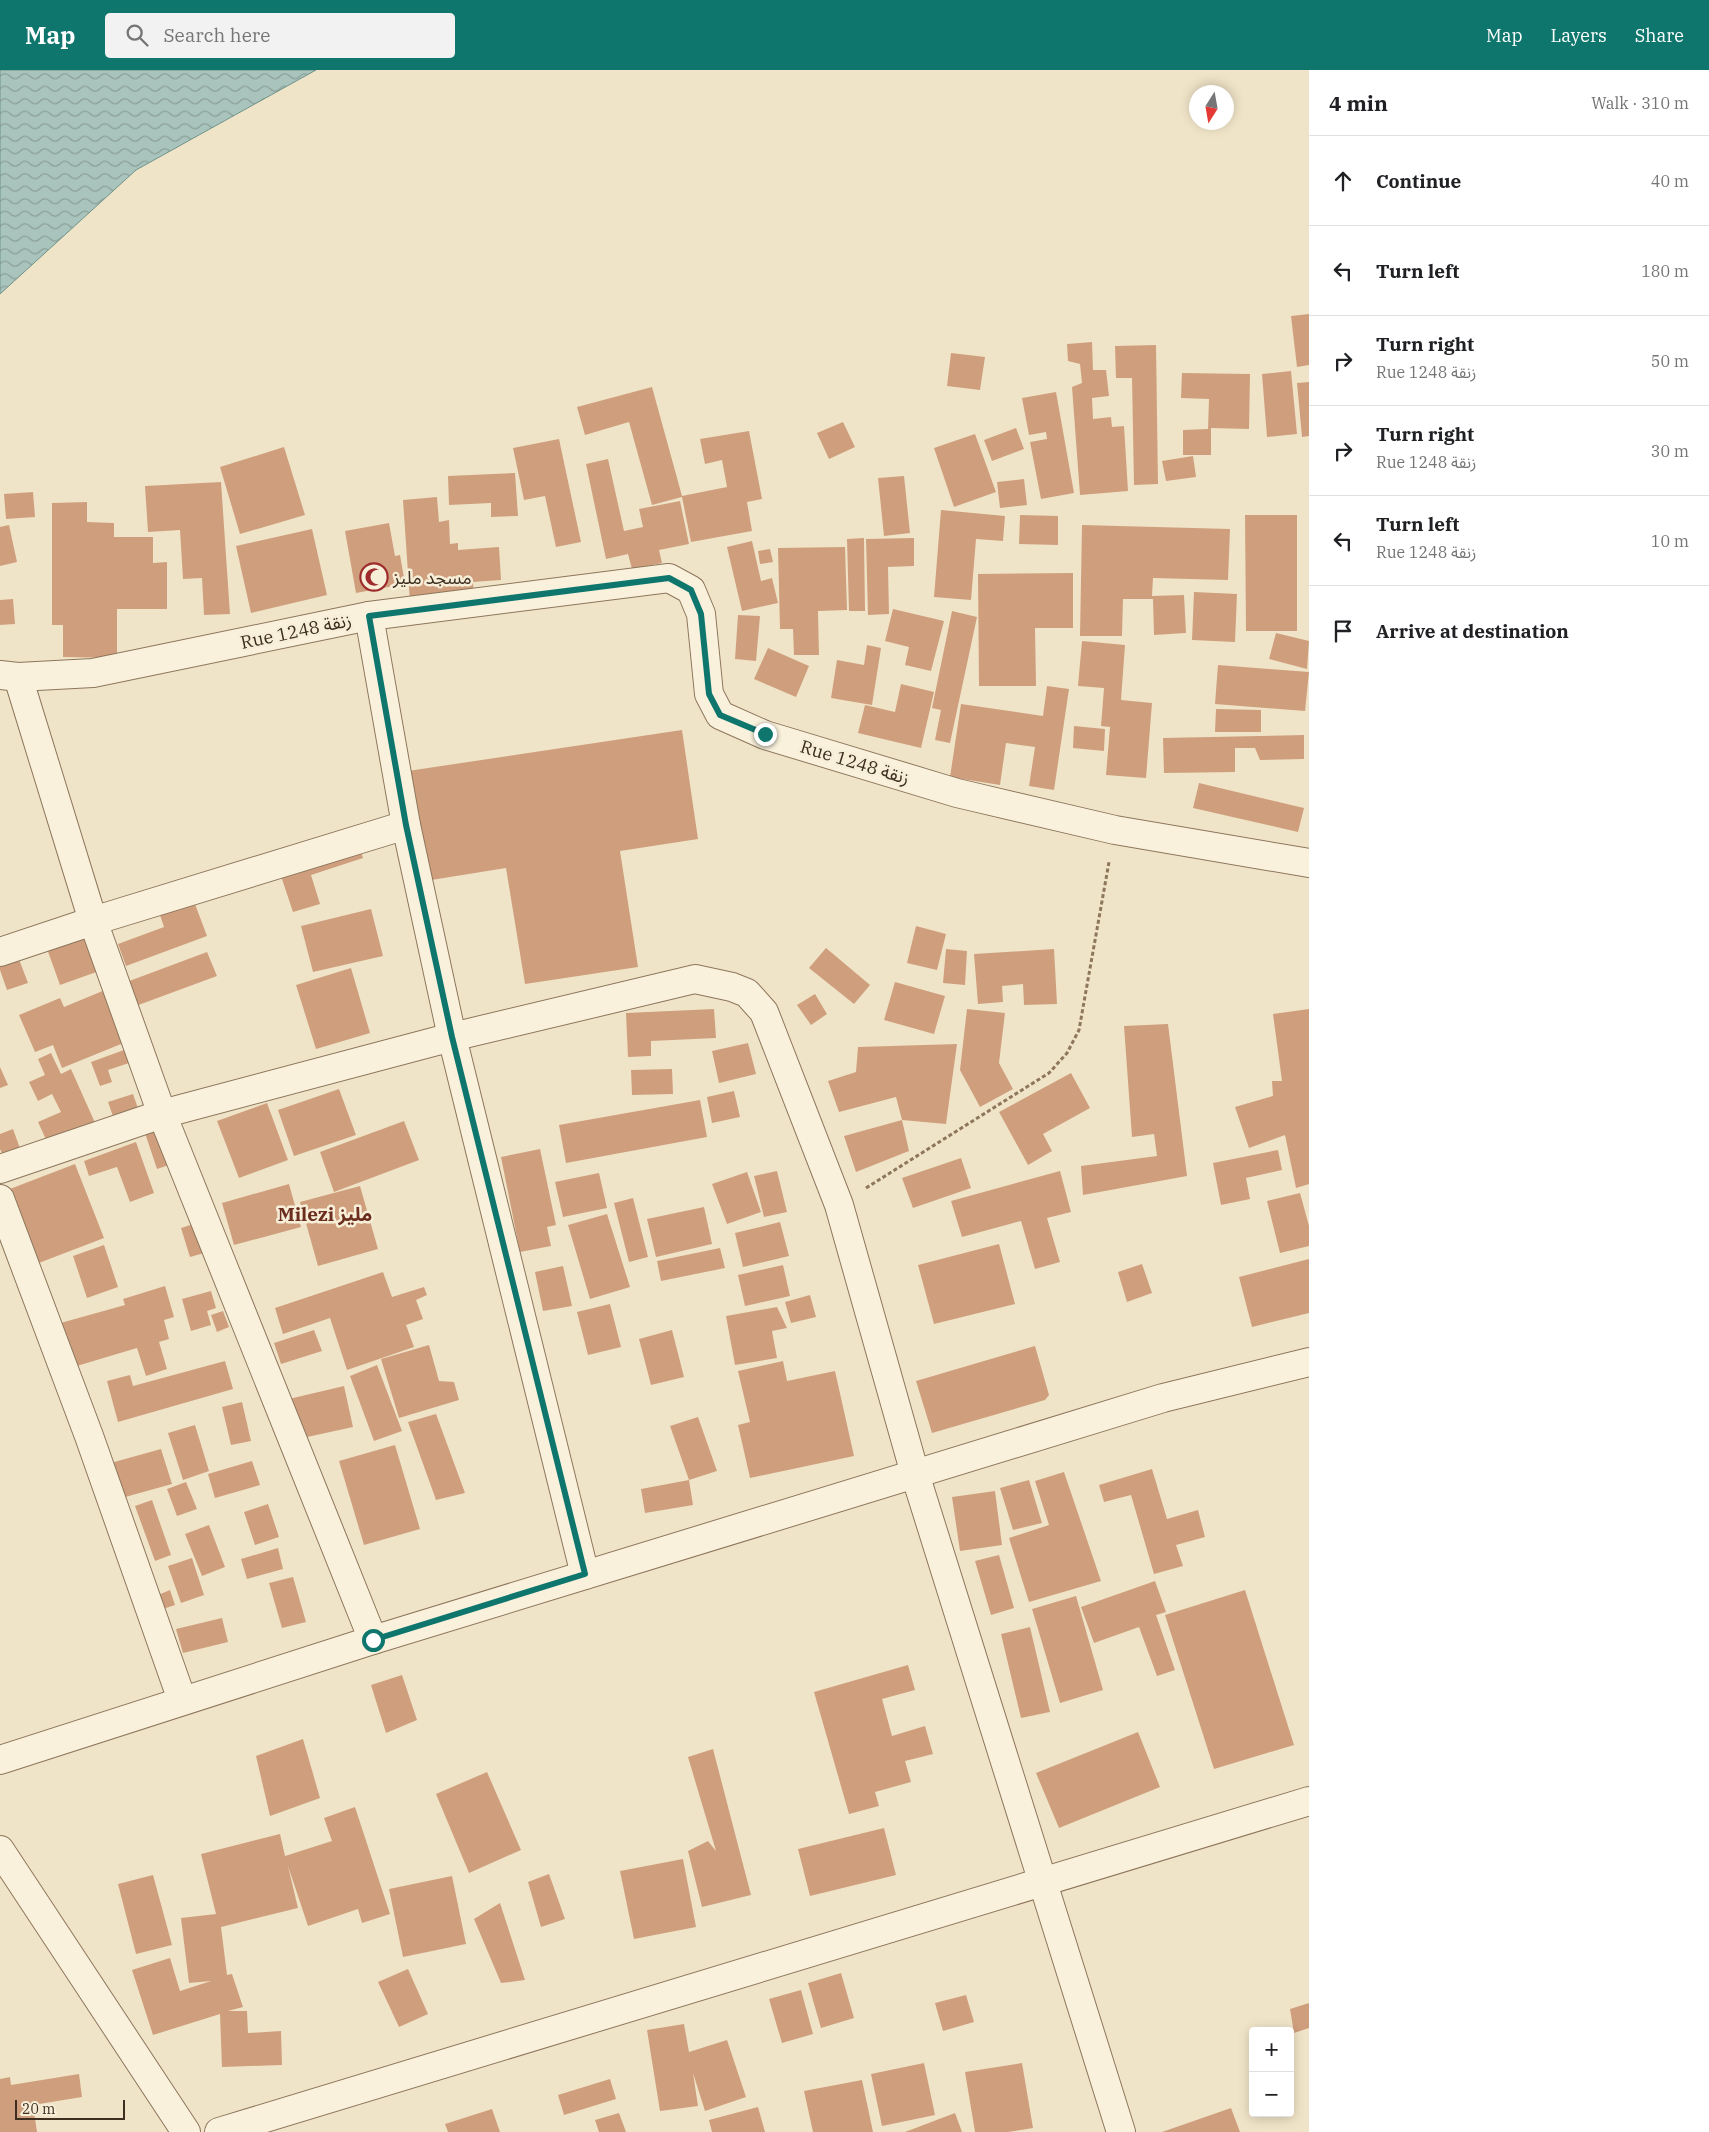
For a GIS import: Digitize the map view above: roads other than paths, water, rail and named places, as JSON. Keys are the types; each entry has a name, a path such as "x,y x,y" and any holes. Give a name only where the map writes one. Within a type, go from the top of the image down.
{"street":[{"name":"Rue 1248 زنقة","path":"9,676 93,673 369,616 669,578 691,590 701,614 709,694 720,715 765,734 957,793 1115,830 1309,863"},
{"path":"369,616 406,825 452,1037 585,1574"},
{"path":"9,676 162,1114 373,1640"},
{"path":"0,952 93,921 406,825"},
{"path":"0,1169 162,1114 452,1037 695,979 732,987 747,993 764,1012 839,1205 915,1474 1121,2132"},
{"path":"0,1199 90,1436 182,1700"},
{"path":"0,1760 182,1700 585,1574 1163,1398 1309,1362"},
{"path":"219,2132 1309,1801"},
{"path":"0,1850 186,2132"}],"water":[{"path":"0,70 316,70 136,170 0,294"}],"place":[{"name":"مسجد مليز","path":"374,577"}],"district":[{"name":"Milezi مليز","path":"325,1214"}]}
